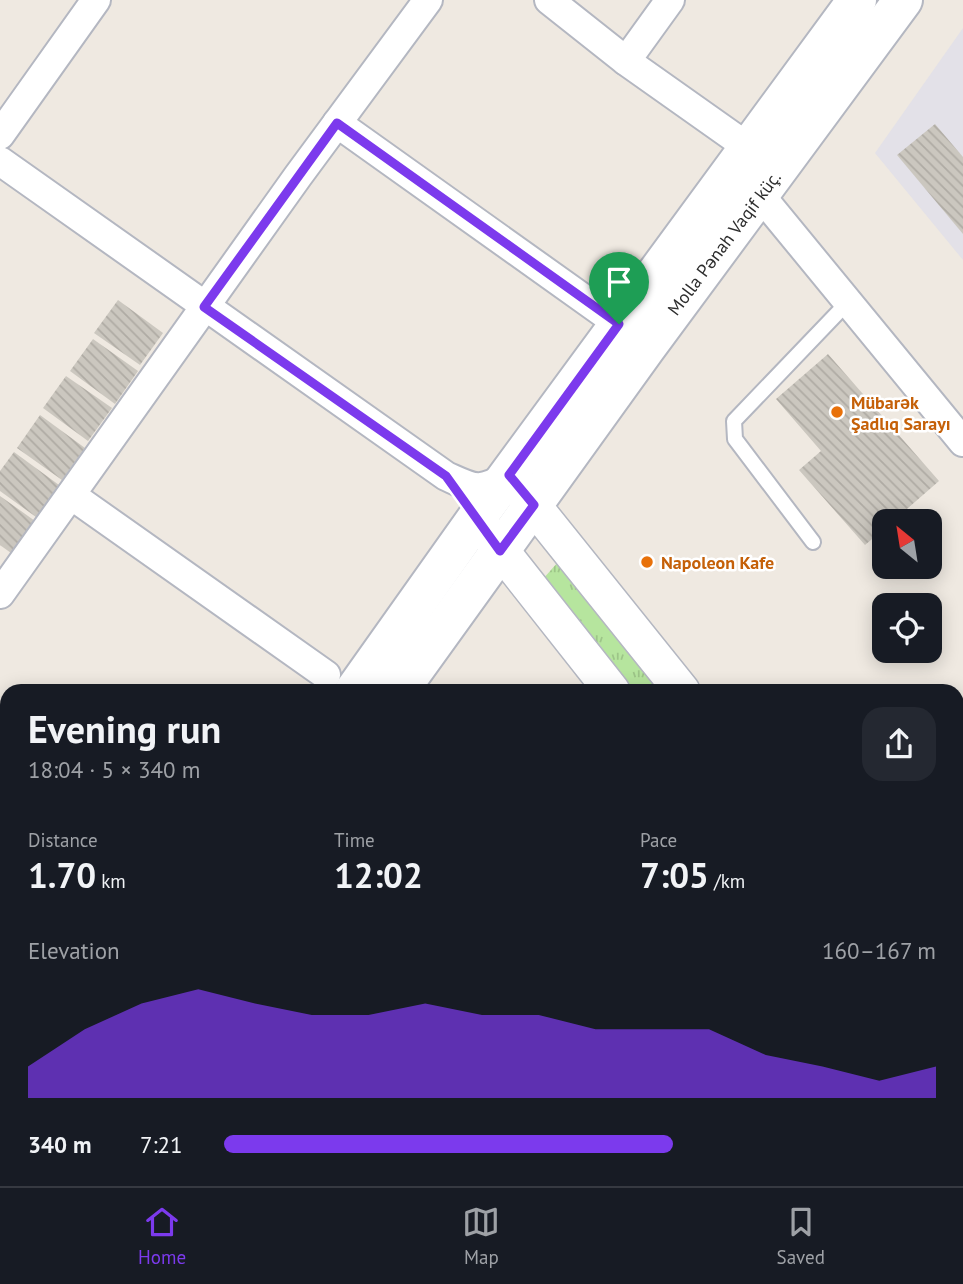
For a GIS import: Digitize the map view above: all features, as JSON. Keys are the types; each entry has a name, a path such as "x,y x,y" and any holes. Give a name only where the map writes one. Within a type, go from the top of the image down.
{"main road":[{"name":"Molla Pənah Vaqif küç.","path":"340,683 476,519 857,0"},
{"name":"Molla Pənah Vaqif küç.","path":"403,684 646,348 903,0"}],"street":[{"path":"0,135 96,0"},
{"path":"0,594 204,307 428,0"},
{"path":"549,0 626,61 749,148"},
{"path":"626,61 670,0"},
{"path":"337,123 619,324"},
{"path":"0,161 446,476 475,489 493,485 509,475 676,684"},
{"path":"760,195 963,442"},
{"path":"446,476 500,551 606,684"},
{"path":"71,495 340,683"}],"lane":[{"path":"813,542 735,439 734,421 848,302"}],"shaded area":[{"path":"963,28 963,260 875,153"}],"green space":[{"path":"558,562 656,684 628,684 543,579"}],"building":[{"path":"935,124 963,157 963,234 897,155"},
{"path":"118,300 163,333 140,365 94,333"},
{"path":"93,339 138,371 115,404 70,371"},
{"path":"828,354 939,481 907,509 872,509 872,539 865,545 799,470 821,451 776,399"},
{"path":"66,376 112,408 88,441 43,408"},
{"path":"40,415 85,448 62,480 17,448"},
{"path":"14,452 59,485 36,517 0,491 0,471"},
{"path":"0,496 35,521 11,553 0,545"}],"place":[{"name":"Mübarək Şadlıq Sarayı","path":"837,412"},
{"name":"Napoleon Kafe","path":"647,562"}],"route":[{"path":"337,123 619,324 509,475 534,505 500,551 446,476 204,307 337,123"}]}
